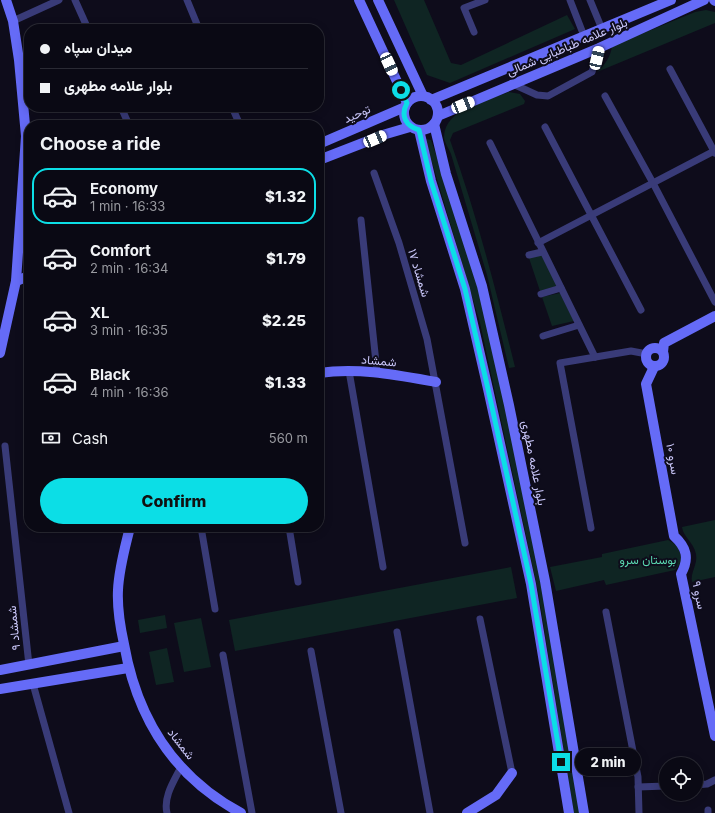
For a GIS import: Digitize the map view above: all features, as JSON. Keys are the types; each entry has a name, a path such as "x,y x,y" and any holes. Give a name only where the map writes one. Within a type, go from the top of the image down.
{"main road":[{"path":"6,0 13,22 24,105"},
{"path":"359,0 406,105 405,120 415,129 465,289 531,584 569,813"},
{"path":"324,158 386,134 415,129 427,129 436,120 437,107 427,98 378,0"},
{"name":"بلوار علامه طباطبایی شمالی","path":"427,98 671,0"},
{"name":"بلوار علامه طباطبایی شمالی","path":"436,120 513,84 599,48 704,0"},
{"path":"406,105 414,97 427,98"},
{"name":"توحید","path":"324,142 406,105"},
{"name":"بلوار علامه مطهری","path":"436,120 446,174 482,286 509,405 545,581 584,813"},
{"path":"0,354 16,281 24,165"},
{"path":"16,281 24,278"},
{"path":"663,352 654,348 647,354 647,362 654,366 662,363 664,358 664,343 715,316"},
{"name":"سرو ۱۰","path":"654,366 646,384 674,536 683,544 687,554"},
{"name":"شمشاد","path":"324,373 349,371 377,372 436,382"},
{"name":"شمشاد","path":"129,532 121,562 118,589 118,614 128,668 142,708 156,734 181,767 225,805 241,813"},
{"name":"سرو ۹","path":"687,554 686,566 681,574 715,736"},
{"path":"0,670 124,646"},
{"path":"0,689 128,668"},
{"path":"467,813 496,795 512,773"}],"street":[{"path":"13,22 59,0"},
{"path":"75,0 86,24"},
{"path":"187,0 197,24"},
{"path":"474,32 464,8 485,0"},
{"path":"570,0 584,36"},
{"path":"590,0 602,29"},
{"path":"513,84 537,95 548,96 592,72 599,48"},
{"path":"538,243 714,152 670,69"},
{"path":"605,96 653,183 715,302"},
{"path":"545,127 592,214 641,310"},
{"path":"490,143 542,252 595,357"},
{"name":"شمشاد ۱۷","path":"374,173 399,243 427,339 465,543"},
{"path":"361,220 377,372"},
{"path":"529,255 542,252"},
{"path":"541,294 561,288"},
{"path":"543,336 579,325"},
{"path":"591,528 560,364 631,351 647,354"},
{"path":"349,371 383,567"},
{"name":"شمشاد ۹","path":"5,446 29,665"},
{"path":"202,532 215,609"},
{"path":"290,532 298,582"},
{"path":"606,612 638,777 639,813"},
{"path":"480,619 512,773"},
{"path":"397,632 430,813"},
{"path":"311,651 341,813"},
{"path":"223,655 252,813"},
{"path":"33,684 69,813"},
{"path":"167,813 166,808 169,790 181,767"},
{"path":"703,784 715,780"},
{"path":"638,787 659,786"}],"green space":[{"path":"394,0 424,0 451,63 461,65 567,15 575,29 450,83 427,75"},
{"path":"706,10 715,12 715,23 597,72 607,60 612,46 695,12"},
{"path":"509,92 520,94 525,101 524,104 453,133 450,140 486,253 501,310 515,367 509,368 487,275 451,154 444,137 446,127 451,119 459,112"},
{"path":"425,139 431,140 463,235 480,292 510,422 536,552 581,813 574,813 538,591 480,323"},
{"path":"542,255 557,286 540,291 529,258"},
{"path":"560,293 574,321 552,326 542,297"},
{"path":"715,520 715,577 692,582 696,554 693,546 684,534 682,527"},
{"name":"بوستان سرو","path":"668,540 675,544 681,555 681,563 675,570 606,585 604,580 556,591 550,567 602,557 602,554"},
{"path":"511,567 517,598 235,651 229,620"},
{"path":"165,615 167,628 140,633 138,620"},
{"path":"201,618 211,667 184,672 174,623"},
{"path":"167,648 174,682 156,685 149,652"}],"route":[{"path":"401,90 407,103 404,111 405,120 410,127 419,130 431,181 448,231 465,289 531,584 561,762"}]}
